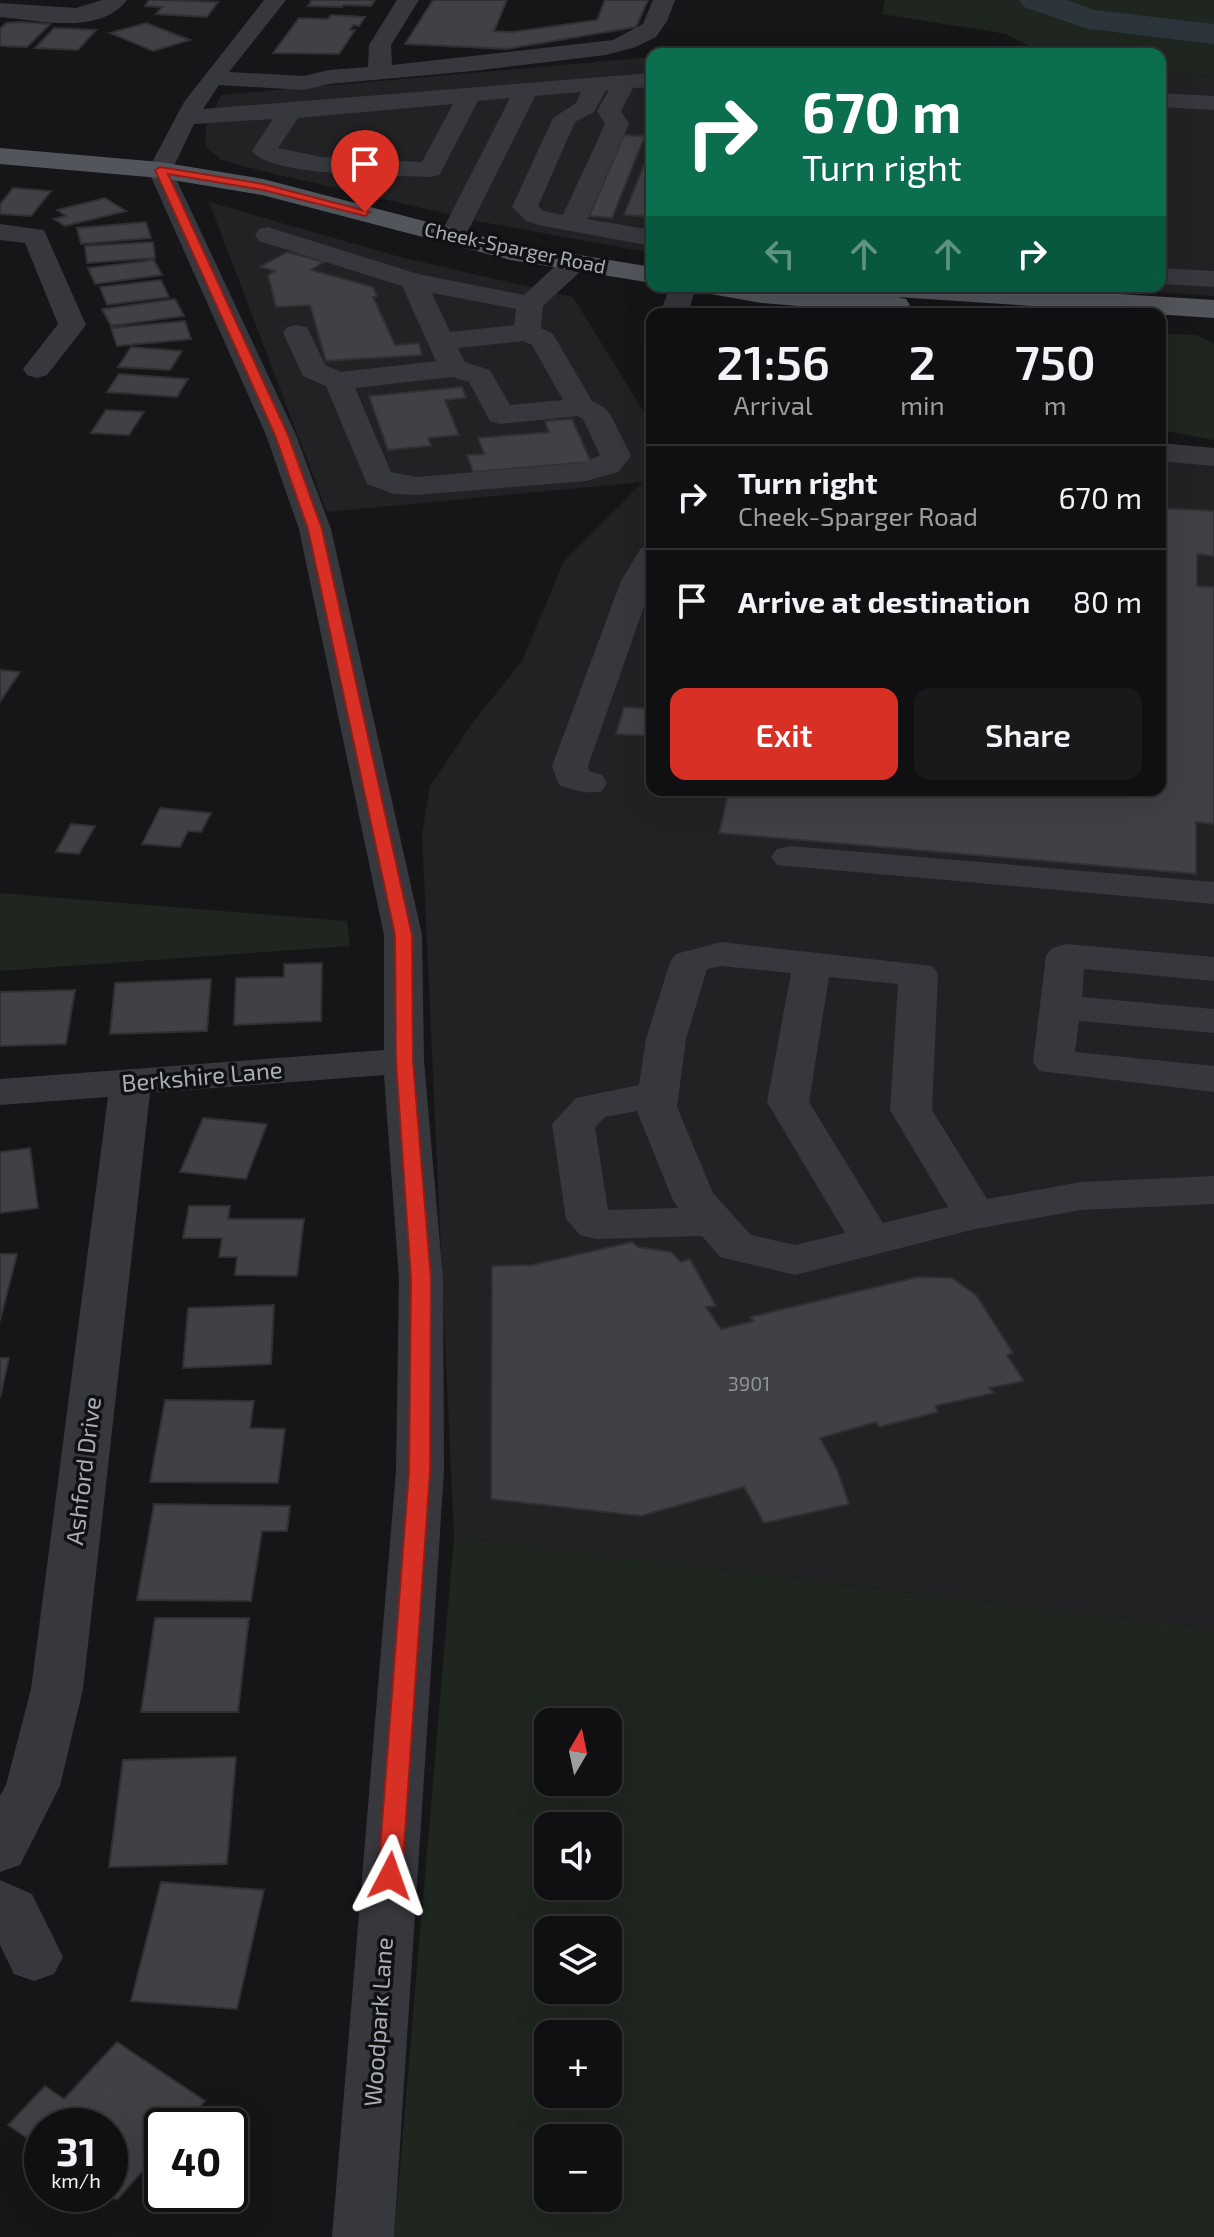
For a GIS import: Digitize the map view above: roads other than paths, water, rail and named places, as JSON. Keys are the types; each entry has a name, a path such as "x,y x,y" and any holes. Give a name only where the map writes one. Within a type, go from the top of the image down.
{"main road":[{"name":"Cheek-Sparger Road","path":"0,156 160,170 322,200 452,237 574,263 646,274"},
{"path":"748,292 977,297 1214,309"},
{"path":"926,292 977,297 1006,308"},
{"path":"1166,323 1214,327"}],"street":[{"path":"0,10 90,14 107,9 116,0"},
{"path":"160,170 167,149 186,117 275,0"},
{"path":"380,73 380,45 408,0"},
{"path":"219,72 304,83 329,77 494,63 629,42 654,25 664,0"},
{"path":"186,117 289,113 646,80"},
{"path":"571,225 617,124 609,111 625,82"},
{"path":"597,84 586,107 565,118 525,207 535,216 571,225 646,237"},
{"path":"452,237 527,89"},
{"path":"289,113 264,151 275,157 430,170 470,95"},
{"path":"1166,100 1214,103"},
{"name":"Woodpark Lane","path":"160,170 281,435 315,529 403,935 404,1061 421,1279 420,1471 363,2237"},
{"path":"0,232 35,236 72,325 37,369"},
{"path":"268,235 528,318 581,407"},
{"path":"440,341 528,318 574,263"},
{"path":"1166,276 1214,279"},
{"path":"413,281 453,368"},
{"path":"297,333 313,370 338,381 453,368 480,376 500,415 581,407 595,414 616,456 607,466 570,474 394,485 378,478 338,381"},
{"path":"1166,453 1214,457"},
{"path":"589,783 572,777 570,766 637,581 646,565"},
{"path":"790,857 1214,893"},
{"path":"975,1215 911,1110 918,974 721,954 690,962 666,1039 656,1107 694,1198 736,1247 795,1260 975,1215 1081,1196 1214,1190"},
{"path":"1214,969 1066,956 1053,1062 1214,1079"},
{"path":"812,963 788,1102 871,1240"},
{"path":"1061,1007 1214,1021"},
{"name":"Berkshire Lane","path":"0,1092 404,1061"},
{"name":"Ashford Drive","path":"0,1849 33,1786 57,1689 130,1084"},
{"path":"658,1094 591,1107 573,1124 588,1219 596,1225 713,1221"},
{"path":"0,1904 12,1911 34,1957"}],"waterway":[{"path":"1036,0 1088,19 1214,34"}]}
